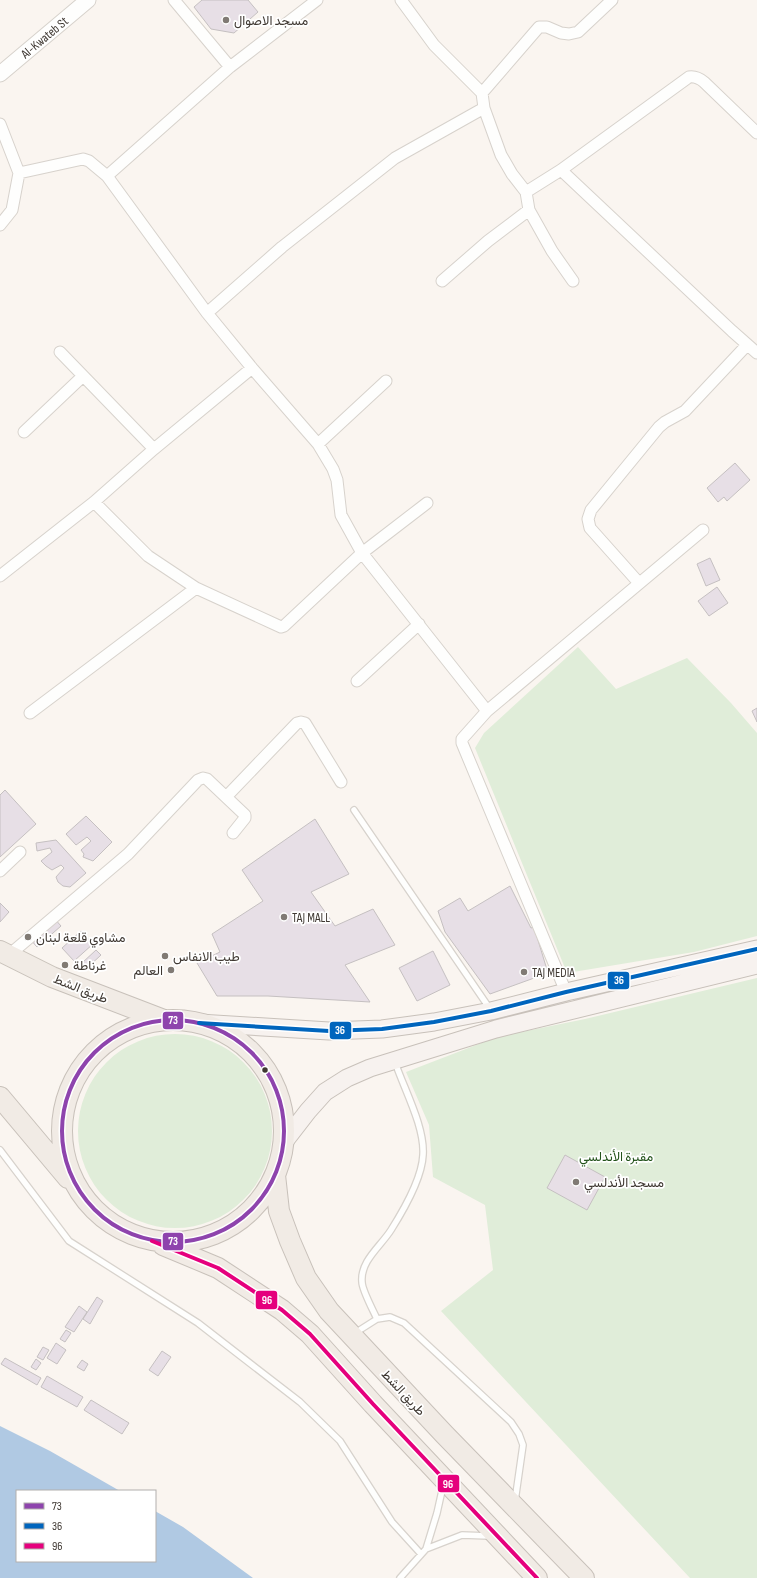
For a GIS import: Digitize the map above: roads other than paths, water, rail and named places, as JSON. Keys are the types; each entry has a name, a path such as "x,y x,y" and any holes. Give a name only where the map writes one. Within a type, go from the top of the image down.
{"highway":[{"name":"طريق الشط","path":"4,953 52,977 164,1020"},
{"path":"80,1192 66,1162 62,1130 67,1097 81,1068 103,1044 132,1027 164,1020 199,1023 235,1039 264,1067 281,1102 284,1142 275,1175 255,1207 225,1230 190,1241 152,1241"},
{"path":"0,1097 100,1215 125,1231 218,1268 282,1310 310,1334 373,1404 537,1578"},
{"name":"طريق الشط","path":"275,1175 279,1211 290,1242 306,1278 329,1311 444,1434 584,1578"}],"main road":[{"path":"199,1023 330,1031 382,1029 434,1022 491,1011 566,992 750,959"},
{"path":"284,1142 325,1092 347,1078 394,1060 496,1029 750,959"}],"street":[{"name":"Al-Kwateb St","path":"0,74 88,0"},
{"path":"174,0 230,67"},
{"path":"107,176 230,67 317,0"},
{"path":"401,0 434,45 482,93 484,108 501,155 512,174 526,192 529,210 552,251 573,281"},
{"path":"482,93 539,27 546,26 561,33 568,34 578,32 612,0"},
{"path":"526,192 561,170 689,77 697,78 704,82 757,133"},
{"path":"207,312 282,247 395,158 484,108"},
{"path":"0,124 19,173 12,210 0,225"},
{"path":"19,173 83,159 89,161 107,176 207,312 252,368 318,444 337,480 341,515 362,553 487,711"},
{"path":"561,170 757,353"},
{"path":"442,281 488,241 529,210"},
{"path":"639,583 590,528 588,519 591,510 659,427 685,411 747,345"},
{"path":"60,352 154,449"},
{"path":"0,576 94,502 154,449 252,368"},
{"path":"24,432 83,376"},
{"path":"318,444 386,381"},
{"path":"94,502 148,556 196,588 277,626 284,626 362,553 427,503"},
{"path":"566,992 462,743 462,739 463,736 487,711 703,530"},
{"path":"30,713 196,588"},
{"path":"357,681 419,624"},
{"path":"226,797 297,723 301,722 305,723 341,782"},
{"path":"4,953 128,854 198,780 203,778 207,779 245,815 245,818 233,833"},
{"path":"0,871 20,852"}],"lane":[{"path":"354,810 491,1011"},
{"path":"376,1319 362,1283 363,1270 371,1256 391,1230 415,1184 420,1174 423,1153 421,1134 394,1060"},
{"path":"0,1150 69,1241 198,1323 300,1402 340,1441 392,1522 421,1554"},
{"path":"351,1336 376,1319 390,1317 404,1323 511,1422 519,1434 523,1445 515,1506"},
{"path":"426,1549 438,1513 444,1479"},
{"path":"400,1578 426,1549 462,1536 497,1536"}],"water":[{"path":"0,1426 50,1451 118,1490 16,1490 16,1562 156,1562 156,1512 183,1527 253,1578 0,1578"}],"place":[{"name":"مسجد الاصوال","path":"226,20"},
{"name":"TAJ MALL","path":"284,917"},
{"name":"مشاوي قلعة لبنان","path":"28,937"},
{"name":"طيب الانفاس","path":"165,956"},
{"name":"غرناطة","path":"65,965"},
{"name":"العالم","path":"171,970"},
{"name":"TAJ MEDIA","path":"524,972"},
{"name":"مسجد الأندلسي","path":"576,1182"}],"park label":[{"name":"مقبرة الأندلسي","path":"616,1156"}]}
